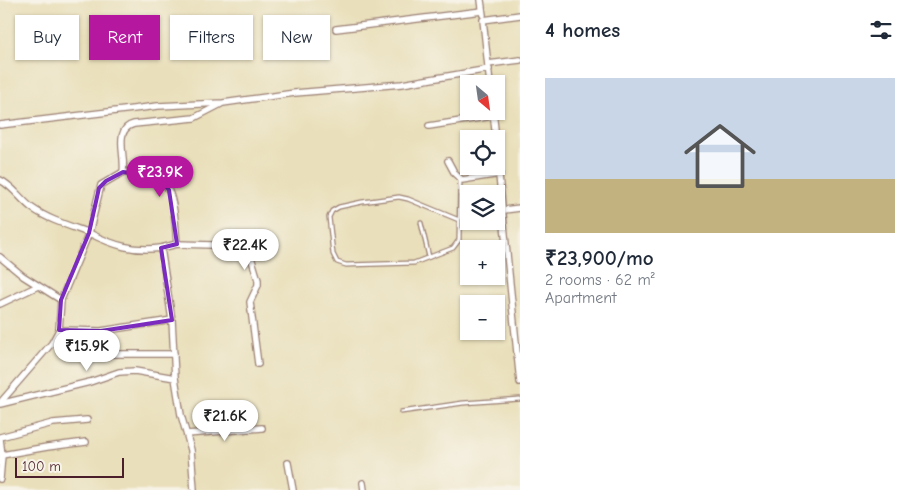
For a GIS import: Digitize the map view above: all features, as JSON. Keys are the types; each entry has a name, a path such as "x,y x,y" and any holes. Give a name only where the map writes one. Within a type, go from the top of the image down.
{"street":[{"path":"481,0 489,75"},
{"path":"336,29 482,12"},
{"path":"483,20 520,15"},
{"path":"0,125 158,106 223,103 295,93 402,84 520,60"},
{"path":"123,172 122,135 128,126 194,118 223,103"},
{"path":"430,126 462,120"},
{"path":"448,161 460,179 492,175"},
{"path":"0,404 52,343 59,330 61,300 90,233 101,185 123,172 153,174 158,177 166,185 173,207 177,244"},
{"path":"0,180 8,184 21,199 39,212 118,246 146,250 177,244 213,245 241,241 247,244 258,280 258,285 250,302 258,364"},
{"path":"505,210 520,208"},
{"path":"505,219 518,332 520,382"},
{"path":"161,248 172,320 175,378 191,450 194,490"},
{"path":"0,257 3,263 61,300"},
{"path":"0,304 38,286"},
{"path":"59,330 101,330 172,320"},
{"path":"97,354 174,354"},
{"path":"0,404 90,382 119,372 135,370 175,378"},
{"path":"0,479 2,455 0,438 53,423 87,420"},
{"path":"187,434 262,428"},
{"path":"2,455 86,442"},
{"path":"288,463 293,490"},
{"path":"363,483 364,490"}],"lane":[{"path":"459,220 399,197 339,207 332,211 329,217 333,254 337,262 341,264 403,264 430,258 456,246 459,240 460,179"},
{"path":"422,223 430,258"},
{"path":"401,412 463,403 520,398"}],"highlighted area":[{"path":"123,172 158,177 169,190 177,244 161,248 172,320 101,331 59,330 61,300 89,233 99,188 106,181"}]}
